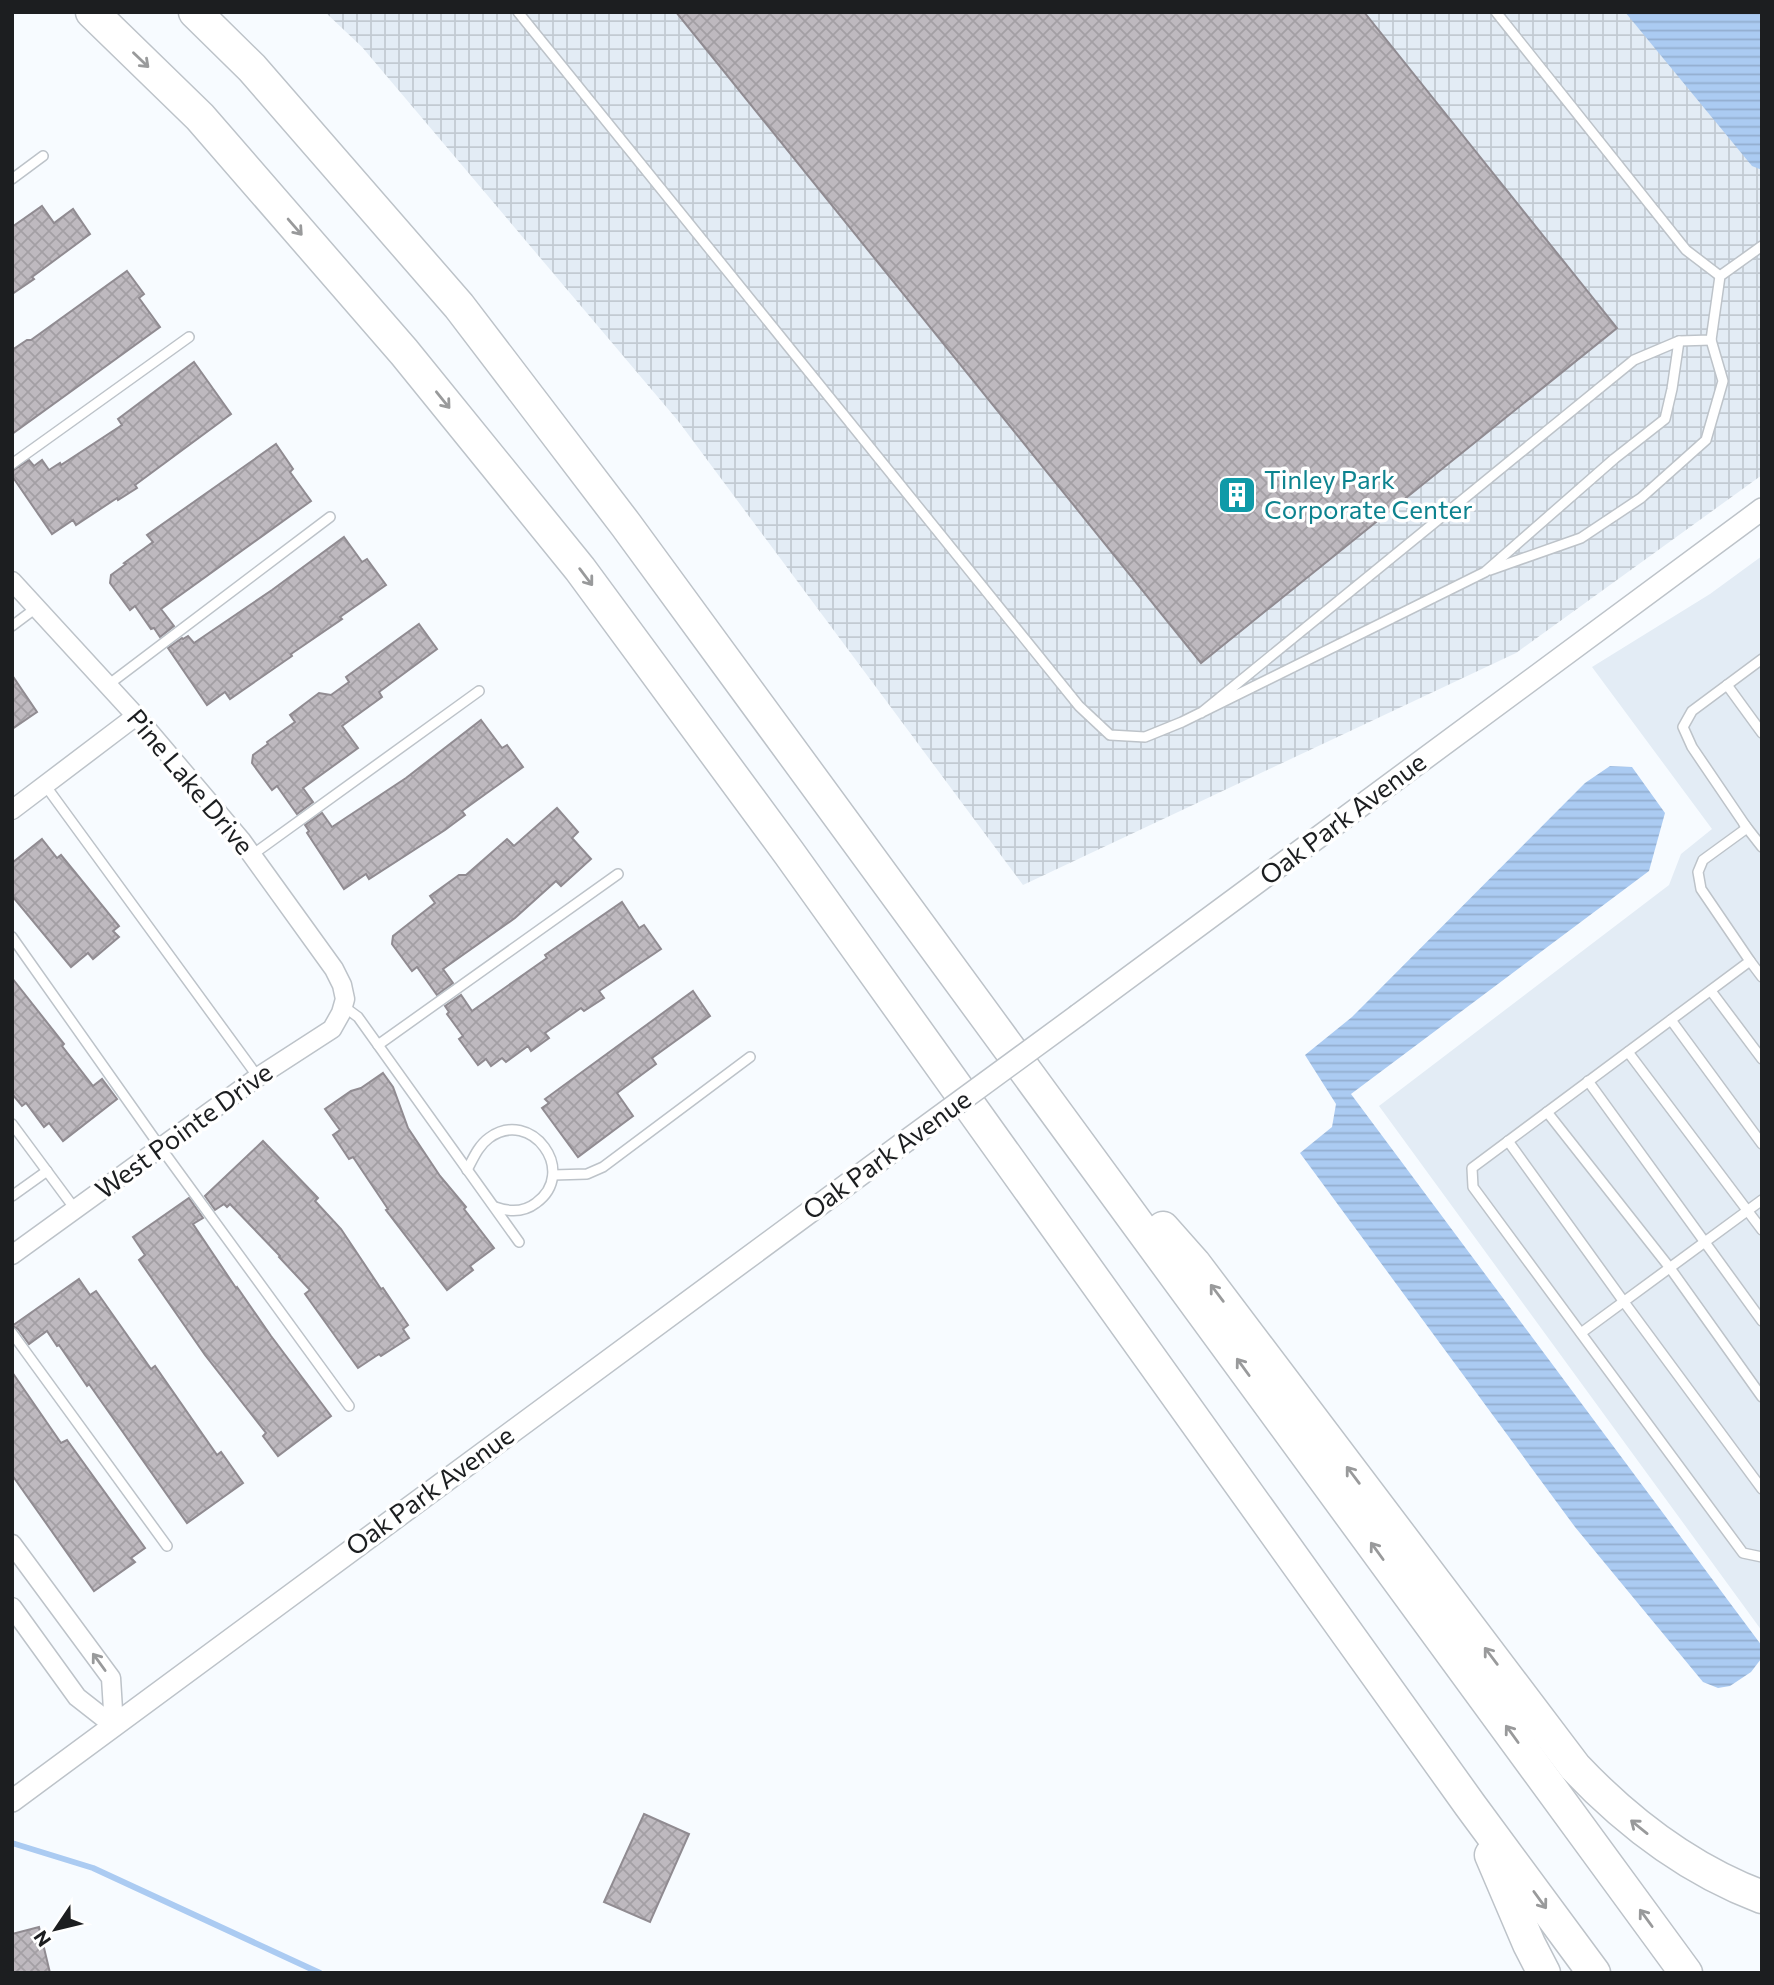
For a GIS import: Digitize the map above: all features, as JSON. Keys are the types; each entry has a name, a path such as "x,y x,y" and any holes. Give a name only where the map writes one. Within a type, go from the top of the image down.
{"highway":[{"path":"92,12 200,117 404,352 580,569 805,875 1594,1973"},
{"path":"195,12 252,68 459,306 634,536 1686,1973"},
{"path":"1044,1095 1194,1263 1575,1767 1603,1797 1651,1836 1698,1867 1762,1897"},
{"path":"1471,1805 1529,1944 1545,1973"}],"street":[{"name":"Oak Park Avenue","path":"13,1801 1762,509"},
{"name":"Pine Lake Drive","path":"12,581 136,716 251,855 334,969 342,985 344,1003"},
{"path":"12,810 136,716"},
{"name":"West Pointe Drive","path":"12,1255 258,1077 332,1029 344,1003"},
{"path":"12,1544 111,1678 114,1726"},
{"path":"12,1607 77,1697 114,1726"}],"lane":[{"path":"518,12 1079,706 1110,735 1145,737 1201,713 1485,572 1581,538 1641,498 1706,439 1723,381 1711,340 1720,276 1762,246"},
{"path":"1496,12 1686,250 1720,276"},
{"path":"12,179 43,156"},
{"path":"12,464 189,337"},
{"path":"1201,713 1634,360 1679,341 1711,340"},
{"path":"1485,572 1614,459 1665,419 1679,341"},
{"path":"108,685 330,517"},
{"path":"12,626 36,608"},
{"path":"1762,659 1692,711 1684,727 1692,747 1762,847"},
{"path":"1727,685 1762,733"},
{"path":"251,855 479,691"},
{"path":"45,785 258,1077"},
{"path":"1743,823 1746,828 1703,860 1698,872 1701,889 1762,977"},
{"path":"378,1045 618,874"},
{"path":"12,937 160,1148 349,1406"},
{"path":"1750,961 1472,1168 1473,1187 1743,1553 1762,1557"},
{"path":"1711,990 1762,1059"},
{"path":"344,1003 358,1017 519,1242"},
{"path":"1671,1020 1762,1144"},
{"path":"1628,1052 1762,1230"},
{"path":"553,1175 587,1174 603,1167 750,1057"},
{"path":"1588,1082 1762,1321"},
{"path":"1547,1112 1670,1268 1762,1397"},
{"path":"12,1124 75,1209"},
{"path":"467,1170 480,1147 501,1132 514,1130 527,1133 547,1150 553,1175 550,1188 542,1199 519,1211 505,1211 493,1206"},
{"path":"1508,1141 1762,1489"},
{"path":"12,1196 47,1171"},
{"path":"1581,1333 1762,1200"},
{"path":"12,1333 167,1546"}],"shaded area":[{"path":"325,12 1762,12 1762,475 1516,653 1023,885 679,422 362,47"},
{"path":"1762,556 1762,1631 1379,1106 1669,885 1681,854 1712,829 1592,667 1710,594"}],"water":[{"path":"1625,12 1762,12 1762,170 1752,166"},
{"path":"1610,766 1632,767 1665,813 1649,871 1351,1094 1762,1646 1761,1659 1751,1672 1730,1686 1718,1688 1703,1682 1575,1527 1300,1153 1332,1127 1336,1104 1305,1055 1352,1017 1585,783"}],"building":[{"name":"Tinley Park Corporate Center","path":"676,12 1364,12 1617,328 1201,663"},
{"path":"42,206 54,223 73,209 90,234 12,294 12,227"},
{"path":"127,271 144,294 139,298 160,327 12,434 12,350 31,340"},
{"path":"194,362 231,414 135,485 137,488 76,525 73,520 52,534 12,476 12,471 29,460 34,466 42,460 49,470 60,463 61,465 122,425 118,419"},
{"path":"276,444 293,469 290,472 311,501 161,609 174,626 160,637 135,606 130,610 110,583 111,575 153,542 147,535"},
{"path":"344,537 362,562 367,559 386,585 230,699 225,692 207,705 168,648 188,636 194,643"},
{"path":"419,624 437,649 379,692 382,697 342,726 358,748 303,788 313,802 297,814 277,786 272,790 252,763 253,755 295,722 290,715 319,693 331,695 349,682 346,677"},
{"path":"12,675 37,712 12,729"},
{"path":"481,720 502,748 507,745 523,767 462,811 465,815 445,830 369,879 366,874 344,889 307,833 309,831 305,825 322,813 332,827 406,778"},
{"path":"557,808 578,832 572,838 591,859 561,886 556,881 515,918 443,969 453,983 437,995 417,967 412,971 392,944 393,936 435,903 430,896 459,875 466,875 507,839 514,846"},
{"path":"42,839 57,858 61,855 119,926 113,931 119,937 93,959 88,953 71,967 12,896 12,863"},
{"path":"622,902 639,928 644,925 661,949 599,991 604,998 584,1011 581,1008 545,1033 549,1038 531,1051 528,1046 506,1062 502,1058 491,1066 486,1059 478,1065 459,1039 463,1036 447,1014 449,1012 445,1006 461,995 472,1011 547,958 545,955"},
{"path":"12,978 93,1086 102,1079 117,1099 63,1141 49,1123 44,1127 26,1103 22,1106 12,1094"},
{"path":"693,991 710,1016 652,1058 656,1064 617,1093 633,1116 578,1157 542,1108 549,1103 545,1099"},
{"path":"383,1073 393,1087 408,1128 494,1248 470,1266 473,1270 447,1290 386,1210 388,1209 353,1157 349,1159 333,1135 340,1130 325,1109"},
{"path":"263,1141 318,1198 315,1201 341,1229 408,1325 403,1329 409,1338 358,1368 305,1294 310,1290 280,1256 230,1204 227,1207 224,1204 215,1210 205,1196"},
{"path":"189,1198 203,1218 193,1224 236,1288 331,1416 278,1456 263,1436 266,1433 205,1355 139,1260 145,1255 133,1237"},
{"path":"79,1279 90,1295 96,1291 151,1369 155,1366 217,1455 221,1452 243,1483 187,1523 89,1384 87,1386 47,1331 29,1344 18,1329 12,1326"},
{"path":"12,1372 61,1443 67,1440 145,1548 131,1558 135,1562 94,1591 12,1475"},
{"path":"644,1814 689,1834 650,1922 604,1902"},
{"path":"39,1927 50,1973 12,1973 12,1934"}],"waterway":[{"path":"12,1843 93,1868 320,1973"}],"place":[{"name":"Tinley Park Corporate Center","path":"1237,495"}]}
